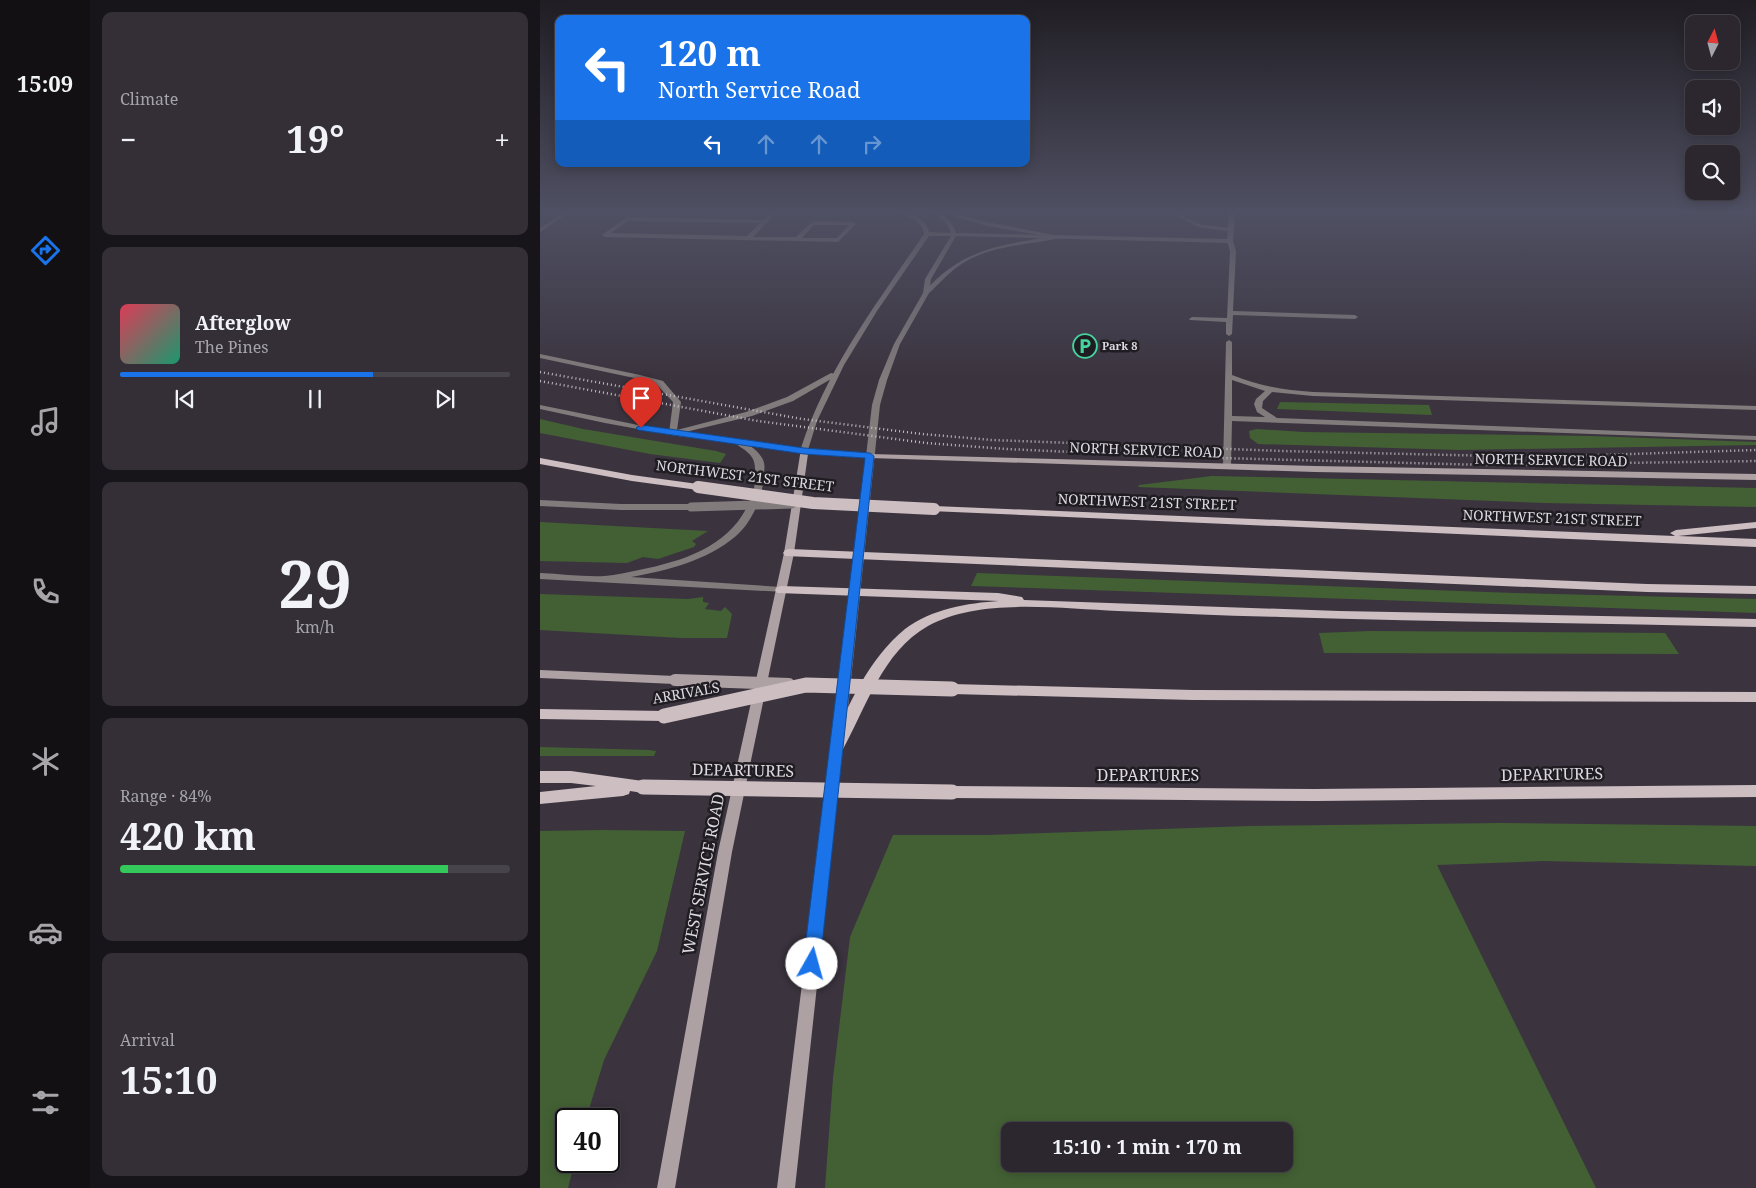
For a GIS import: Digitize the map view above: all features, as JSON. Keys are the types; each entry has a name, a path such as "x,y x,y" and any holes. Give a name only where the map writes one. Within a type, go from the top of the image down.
{"main road":[{"name":"NORTHWEST 21ST STREET","path":"540,461 632,478 813,503 934,510 1756,543"},
{"path":"1638,537 1756,524"},
{"path":"789,553 1637,588 1756,590"},
{"path":"781,590 998,597 1045,605"},
{"path":"837,748 861,697 894,649 922,623 946,614 971,608 1045,605 1756,623"},
{"path":"806,685 1193,695 1756,697"},
{"name":"ARRIVALS","path":"540,714 664,716 806,685"},
{"name":"DEPARTURES","path":"540,777 571,777 643,788 952,792 1325,795 1756,792"},
{"path":"540,798 643,788"}],"street":[{"path":"804,451 816,412 834,375 906,266"},
{"path":"926,293 928,279 935,266"},
{"path":"786,1188 876,405 897,344 926,293 956,266"},
{"path":"1227,466 1232,266"},
{"path":"1192,319 1230,317 1356,317"},
{"path":"540,356 660,383 669,390 677,402 673,433 749,414 790,399 834,375"},
{"path":"1228,376 1269,391 1313,394 1756,408"},
{"path":"1269,391 1259,398 1256,403 1257,408 1276,420"},
{"name":"NORTH SERVICE ROAD","path":"540,407 592,420 673,433 804,451 870,456 1227,466 1756,477"},
{"path":"1227,418 1756,438"},
{"path":"609,578 660,569 682,562 733,535 748,514 757,494 760,463 754,454 739,442"},
{"name":"WEST SERVICE ROAD","path":"666,1188 725,852 789,553 804,451"},
{"path":"540,503 691,507 813,503"},
{"path":"540,576 609,578 781,590"},
{"path":"540,674 806,685"}],"green space":[{"path":"1280,402 1429,405 1432,415 1277,409"},
{"path":"540,419 583,429 726,454 720,463 650,454 540,433"},
{"path":"1257,429 1303,432 1590,436 1756,442 1756,445 1459,450 1258,444 1250,438 1249,431"},
{"path":"1212,476 1756,488 1756,507 1545,503 1138,487 1139,485"},
{"path":"540,522 708,531 692,541 696,544 694,547 658,559 643,557 627,563 540,561"},
{"path":"977,573 1514,593 1756,599 1756,613 971,586"},
{"path":"540,594 688,599 703,597 703,602 709,603 705,609 721,611 725,607 732,614 727,638 681,638 540,630"},
{"path":"1370,631 1665,633 1679,654 1324,653 1319,633"},
{"path":"540,747 656,751 654,756 540,756"},
{"path":"1501,823 1756,826 1756,866 1545,861 1437,865 1596,1188 825,1188 833,1078 850,937 893,835 988,835 1250,826"},
{"path":"540,831 685,831 657,951 604,1060 589,1108 555,1108 555,1173 572,1173 568,1188 540,1188"}],"railway":[{"path":"540,372 802,419 922,434 992,440 1282,451 1537,457 1756,450"},
{"path":"540,381 758,421 926,443 1006,449 1182,457 1486,465 1756,461"}],"place":[{"name":"Park 8","path":"1085,346"}],"route":[{"path":"641,428 804,451 870,456 812,964"}]}
